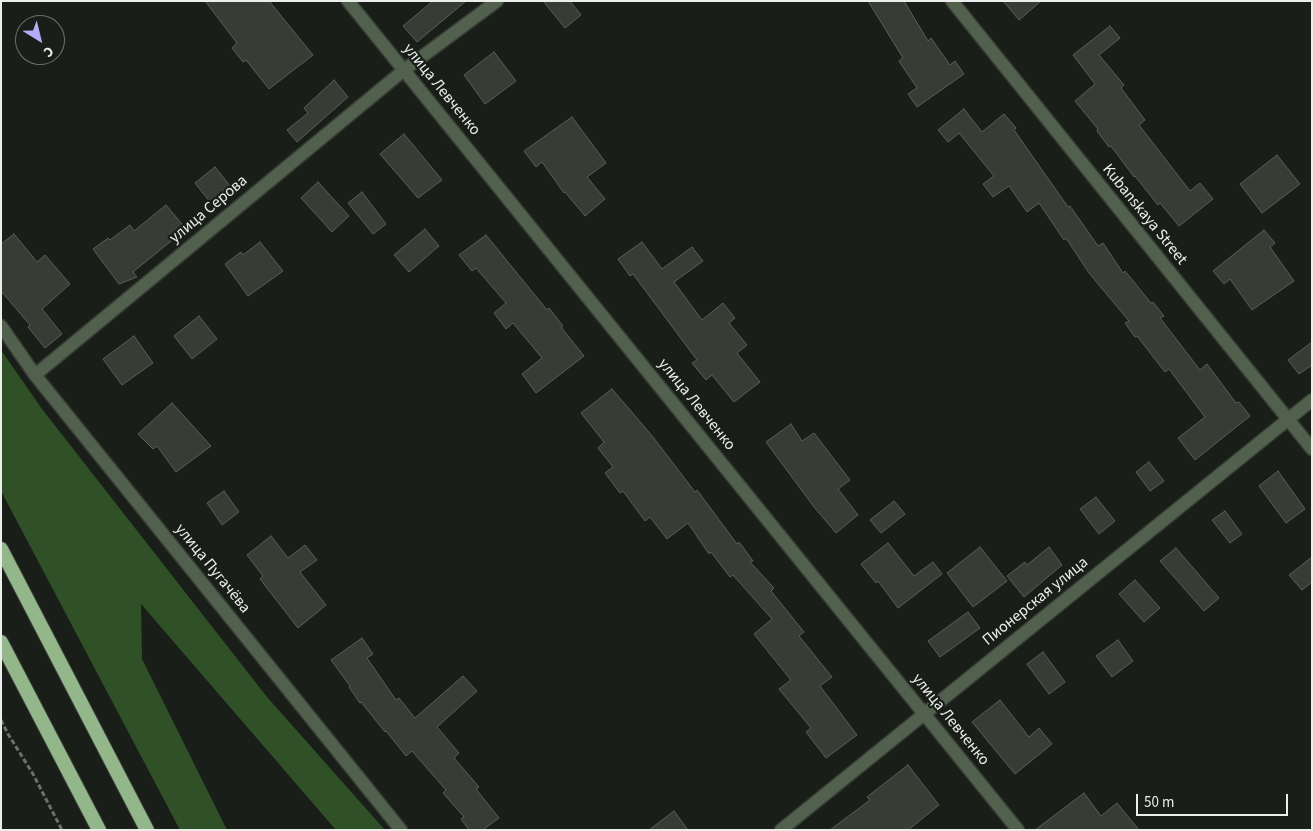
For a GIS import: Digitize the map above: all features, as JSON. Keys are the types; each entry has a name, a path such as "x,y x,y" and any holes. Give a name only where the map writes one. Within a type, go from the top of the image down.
{"highway":[{"path":"1,549 147,830"},
{"path":"1,642 99,830"}],"street":[{"name":"улица Левченко","path":"348,1 1018,830"},
{"name":"улица Серова","path":"35,375 404,70 497,1"},
{"name":"Kubanskaya Street","path":"952,1 1312,449"},
{"name":"улица Пугачёва","path":"1,326 35,375 401,830"},
{"name":"Пионерская улица","path":"781,830 1287,418 1312,400"}],"path":[{"path":"1,720 62,830"}],"green space":[{"path":"1,350 42,409 267,697 385,830 336,830 141,604 142,659 227,830 180,830 1,491"}],"building":[{"path":"205,1 269,1 313,55 269,89 246,60 243,62 232,48 237,43"},
{"path":"433,1 466,1 417,42 403,26"},
{"path":"543,1 570,1 581,15 565,28"},
{"path":"868,1 904,1 928,41 931,38 950,65 955,61 964,74 917,107 908,94 917,88 899,61 903,58"},
{"path":"1003,1 1041,1 1019,20"},
{"path":"1110,26 1120,38 1099,55 1124,85 1121,88 1145,120 1139,125 1190,191 1200,183 1213,199 1179,226 1160,203 1158,205 1134,177 1111,146 1109,147 1097,131 1098,129 1075,101 1095,84 1073,55"},
{"path":"494,52 516,81 485,104 464,75"},
{"path":"334,80 348,97 297,142 287,130 308,113 304,108"},
{"path":"964,109 982,132 1004,114 1016,128 1014,130 1068,207 1070,206 1098,246 1103,243 1123,273 1125,271 1151,303 1153,302 1164,316 1160,318 1200,370 1207,364 1236,403 1239,402 1250,416 1195,460 1178,438 1205,417 1169,369 1165,372 1137,336 1135,337 1125,323 1129,321 1089,273 1066,238 1064,240 1039,203 1027,212 1009,186 993,197 983,184 994,176 959,133 948,142 938,130"},
{"path":"572,117 606,163 587,177 605,199 585,216 564,193 542,162 536,167 524,151"},
{"path":"404,134 442,180 418,198 380,154"},
{"path":"1277,155 1300,184 1262,213 1240,184"},
{"path":"215,167 234,191 214,207 195,183"},
{"path":"318,182 349,216 332,232 301,198"},
{"path":"362,192 386,224 373,234 348,203"},
{"path":"166,205 186,229 133,272 137,277 119,284 93,249 108,238 110,240 130,225 134,231"},
{"path":"425,229 439,246 409,272 394,255"},
{"path":"1264,230 1275,243 1270,247 1294,281 1252,310 1230,279 1224,284 1213,271"},
{"path":"14,234 37,262 45,255 70,284 42,309 62,334 45,348 28,327 30,325 1,291 1,244"},
{"path":"486,235 547,310 549,308 584,356 536,393 522,374 542,358 513,323 506,329 494,313 506,303 476,268 472,271 459,255"},
{"path":"260,242 283,271 248,296 225,264 241,252 243,255"},
{"path":"642,242 662,269 692,247 703,261 674,282 702,320 723,303 735,318 729,323 747,345 737,353 760,382 734,402 712,375 706,380 692,363 697,360 633,274 630,276 618,259"},
{"path":"199,316 217,339 192,359 174,336"},
{"path":"134,336 153,363 122,385 103,359"},
{"path":"1312,342 1312,365 1299,374 1288,360"},
{"path":"612,389 653,437 695,492 697,490 737,544 739,542 753,561 750,562 774,588 771,591 804,632 799,636 832,677 820,686 857,735 826,758 806,732 811,728 779,689 791,680 754,634 772,619 733,575 730,577 711,552 709,554 688,523 667,539 650,517 645,521 623,491 620,493 605,473 613,467 598,448 604,442 581,413"},
{"path":"172,403 211,446 176,472 157,446 153,449 138,434"},
{"path":"791,424 802,441 814,433 850,480 838,489 858,515 836,533 814,507 766,442"},
{"path":"1149,462 1164,481 1150,491 1136,472"},
{"path":"1278,471 1305,509 1286,523 1259,486"},
{"path":"224,491 239,512 222,525 207,503"},
{"path":"1096,497 1115,521 1099,534 1080,509"},
{"path":"894,501 905,514 881,533 870,520"},
{"path":"1225,511 1242,534 1230,543 1212,520"},
{"path":"271,536 288,558 305,545 317,560 300,572 326,605 298,628 260,579 263,576 247,555"},
{"path":"888,543 914,576 933,562 942,574 898,608 878,581 876,583 861,564"},
{"path":"980,547 1007,581 973,607 947,573"},
{"path":"1049,547 1062,565 1024,597 1007,576 1025,562 1027,565"},
{"path":"1176,548 1219,598 1204,611 1160,561"},
{"path":"1312,557 1312,582 1302,590 1289,575"},
{"path":"1135,580 1160,608 1144,622 1119,594"},
{"path":"968,612 980,628 940,657 928,641"},
{"path":"362,638 373,654 367,658 396,700 399,698 415,718 463,676 477,691 437,727 459,753 454,758 479,787 476,789 499,818 483,830 469,830 461,819 464,817 443,793 446,790 412,751 406,756 360,703 331,660"},
{"path":"1118,640 1133,661 1112,677 1096,656"},
{"path":"1043,652 1065,682 1049,694 1027,664"},
{"path":"1000,700 1029,737 1039,728 1052,744 1015,774 972,722"},
{"path":"908,765 939,805 908,830 830,830 870,800 867,797"},
{"path":"1084,793 1101,816 1117,803 1139,830 1035,830"},
{"path":"674,811 688,830 649,830"}]}
